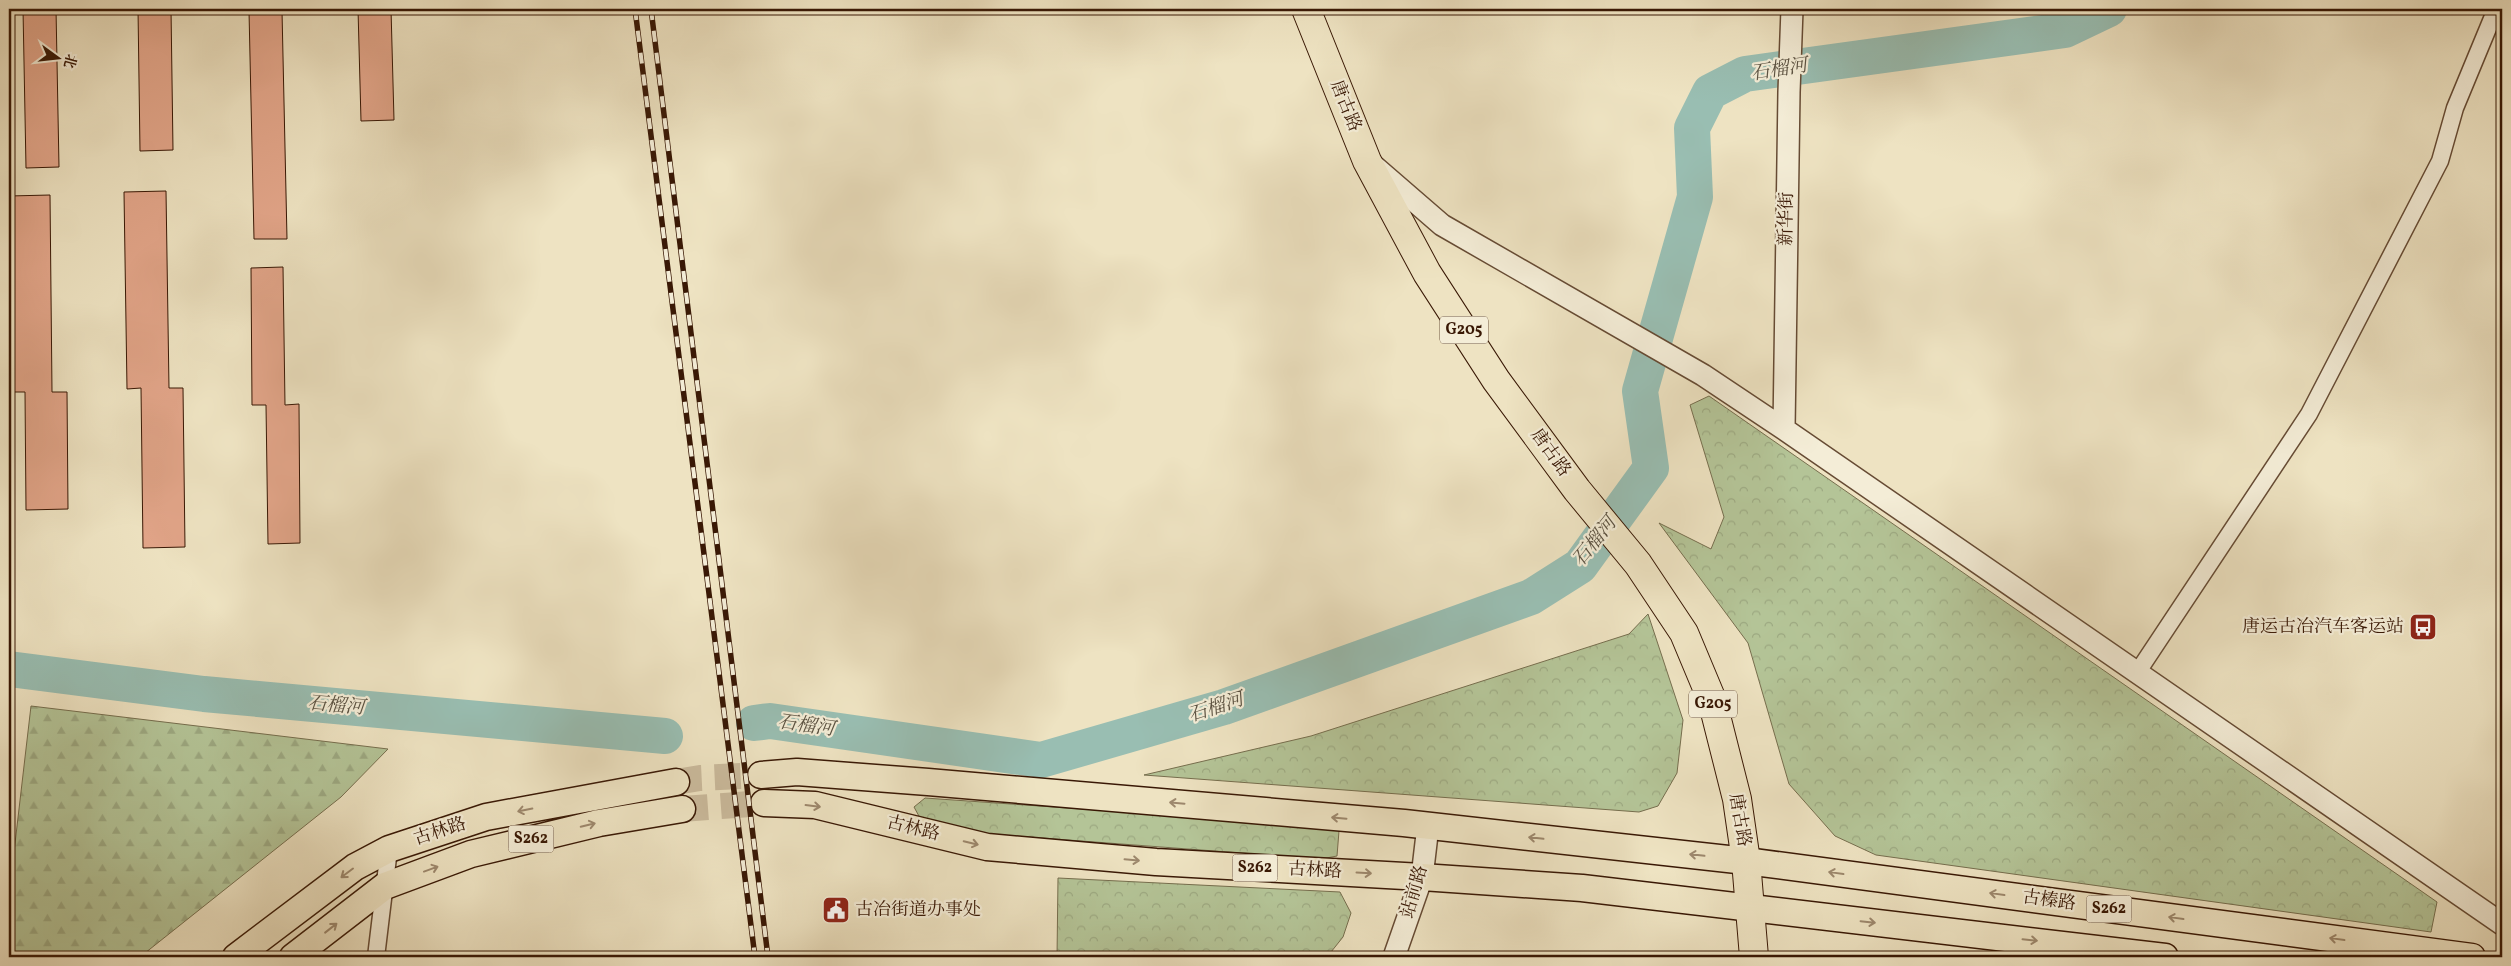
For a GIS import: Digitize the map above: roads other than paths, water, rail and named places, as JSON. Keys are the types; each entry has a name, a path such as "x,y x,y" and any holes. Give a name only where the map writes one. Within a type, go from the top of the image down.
{"highway":[{"name":"唐古路","path":"1306,9 1367,161 1427,273 1496,380 1577,490 1638,564 1684,633 1712,700 1736,799 1746,861 1750,909"},
{"name":"G205","path":"1750,909 1754,957"}],"main road":[{"name":"S262","path":"761,774 797,772 928,782 1428,826 1746,861"},
{"name":"古林路","path":"236,957 355,867 390,849 486,817 676,782"},
{"name":"古林路","path":"764,803 815,805 988,847 1156,862 1582,888 1750,909"},
{"name":"古林路","path":"293,957 386,886 471,854 599,822 682,809"},
{"name":"古榛路","path":"1746,861 2472,957"},
{"name":"S262","path":"1750,909 2165,957"}],"street":[{"name":"新华街","path":"1784,429 1788,92 1792,9"},
{"path":"2137,673 2309,414 2440,161 2455,108 2496,9"},
{"path":"1367,161 1442,225 1703,375 2502,924"},
{"name":"站前路","path":"1394,957 1422,877 1428,826"},
{"path":"376,957 390,849"}],"waterway":[{"name":"石榴河","path":"754,723 770,721 1041,760 1224,707 1531,597 1580,566 1651,468 1640,391 1695,197 1692,128 1710,92 1745,74 2065,30 2109,9"},
{"name":"石榴河","path":"9,669 204,694 665,736"}],"tunnel":[{"path":"676,782 700,778 761,775"},
{"path":"682,809 764,803"}],"railway":[{"path":"635,9 755,957"},
{"path":"651,9 768,957"}],"place":[{"name":"唐运古冶汽车客运站","path":"2423,627"},
{"name":"古冶街道办事处","path":"836,910"}]}
